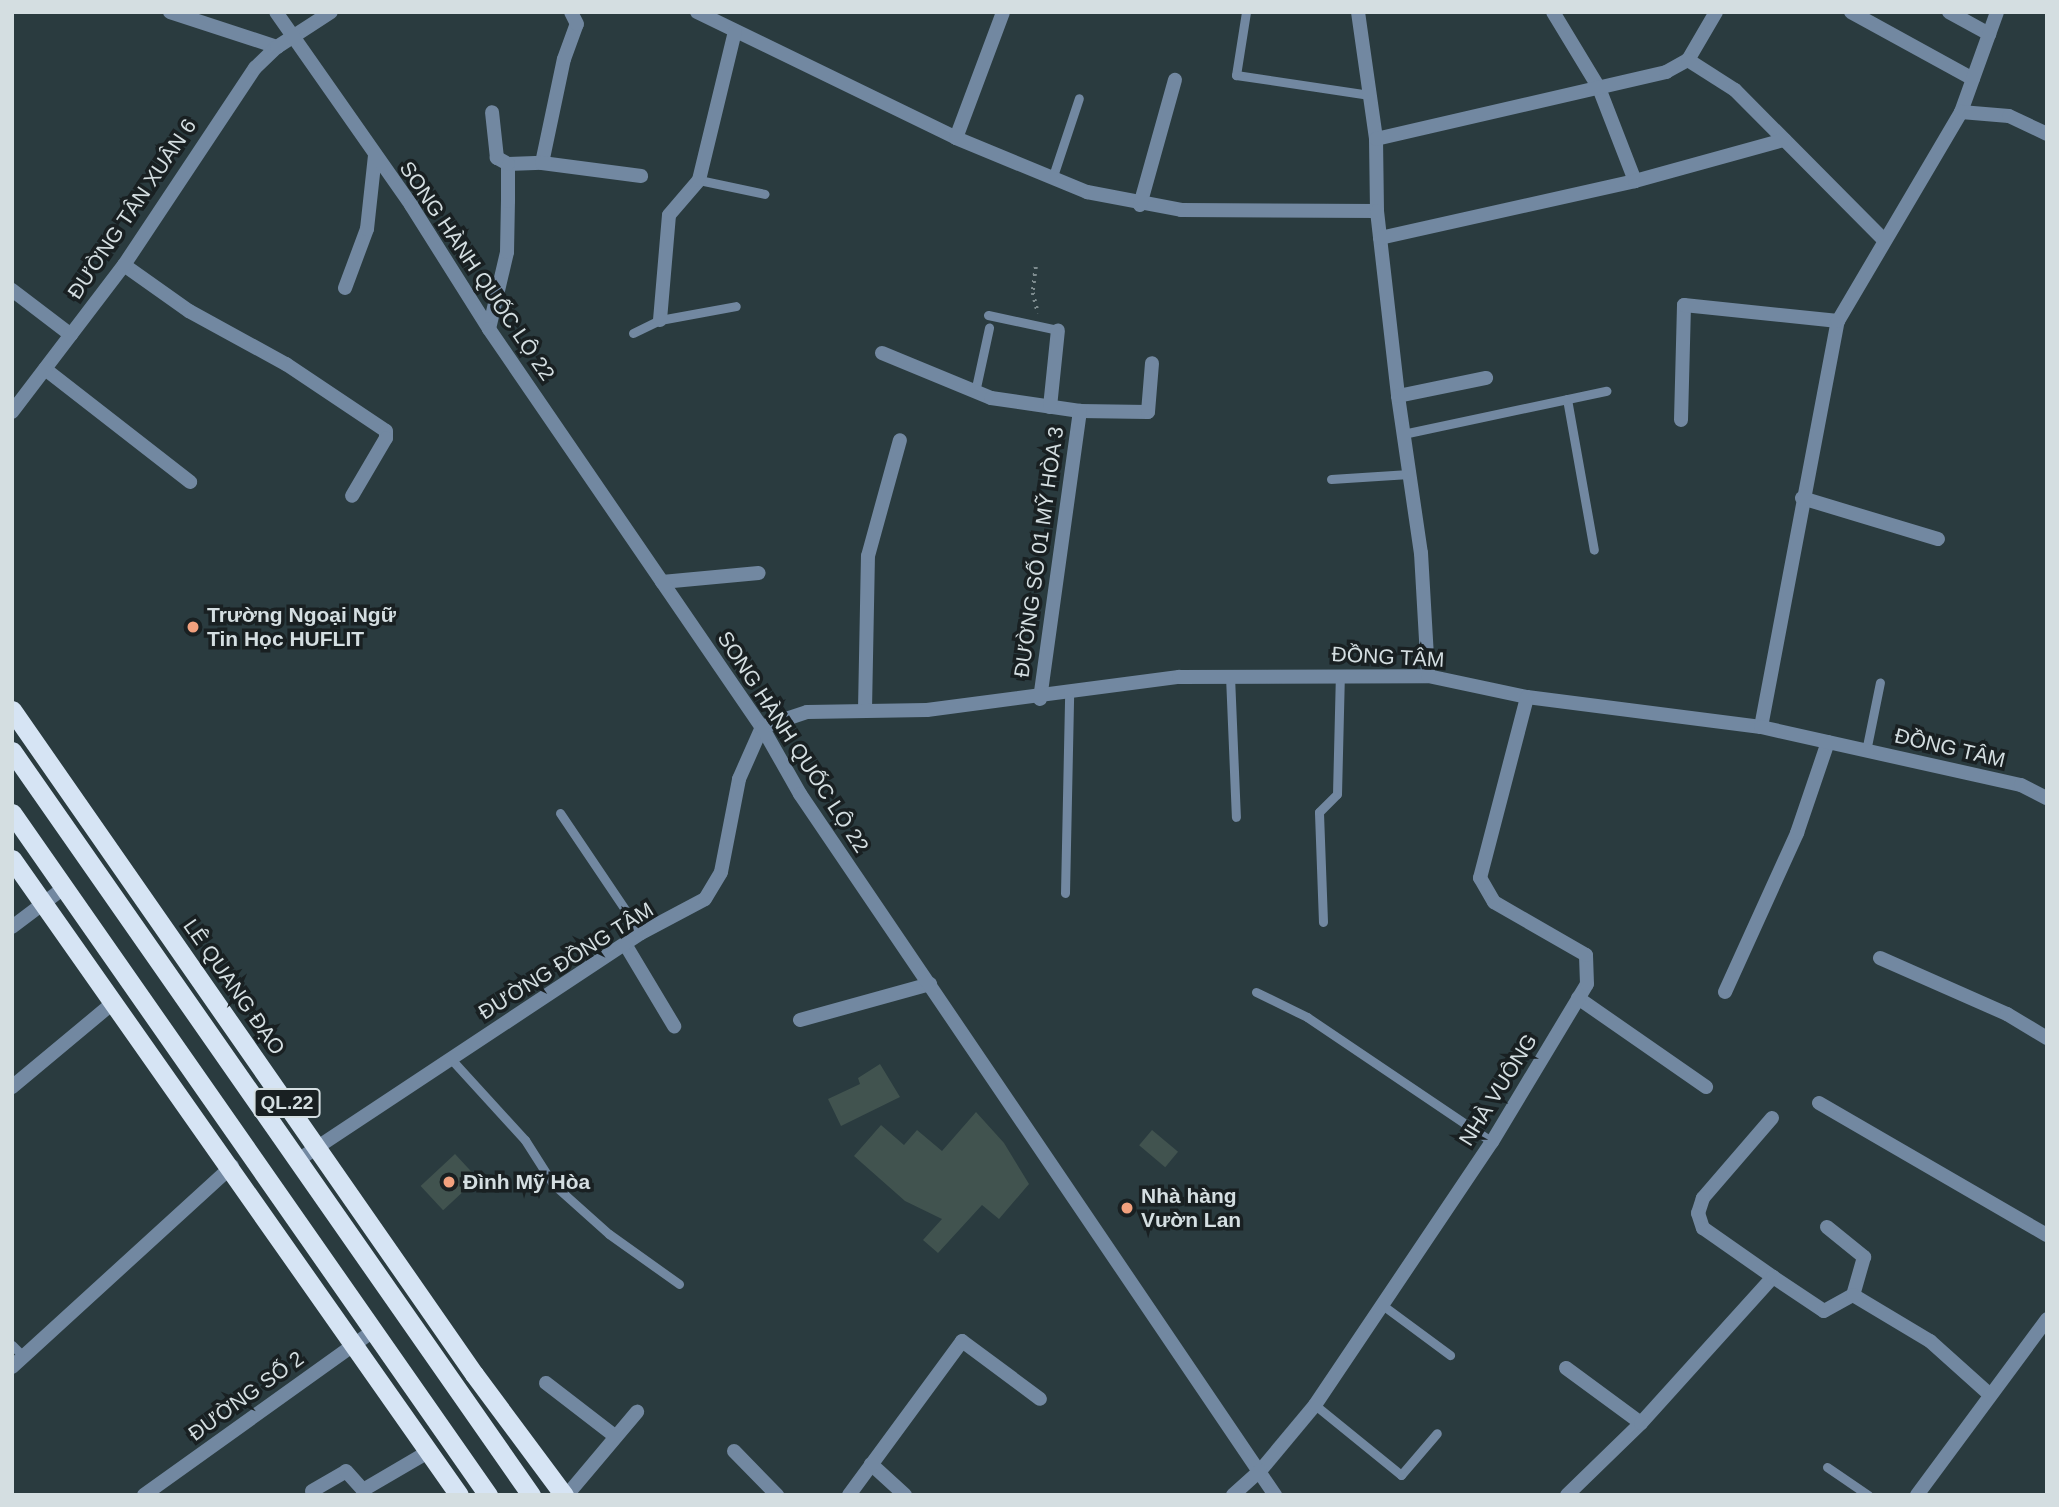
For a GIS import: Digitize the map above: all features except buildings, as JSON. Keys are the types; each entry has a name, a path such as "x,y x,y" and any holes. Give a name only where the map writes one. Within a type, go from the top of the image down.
{"highway":[{"name":"LÊ QUANG ĐẠO","path":"12,710 474,1374 566,1495"},
{"name":"QL.22","path":"12,751 531,1495"},
{"name":"QL.22","path":"12,813 488,1495"},
{"path":"12,859 232,1166 459,1495"}],"street":[{"path":"170,12 277,47"},
{"name":"SONG HÀNH QUỐC LỘ 22","path":"276,12 762,727 800,794 1275,1495"},
{"name":"ĐƯỜNG TÂN XUÂN 6","path":"12,412 124,265 223,111 277,47 295,39 331,12"},
{"path":"542,163 564,59 577,24 571,12"},
{"path":"697,12 956,138 1052,179 1140,205 1181,210 1377,211"},
{"path":"956,138 1003,12"},
{"path":"1358,12 1376,139 1377,211 1398,396 1421,553 1428,676"},
{"path":"1553,12 1599,88 1635,181"},
{"path":"1376,139 1666,72 1688,60 1716,12"},
{"path":"1851,12 1973,79"},
{"path":"1949,12 1989,34"},
{"path":"1761,727 1802,498 1838,321 1883,239 1961,112 1997,12"},
{"path":"660,320 670,211 699,180 735,31"},
{"path":"1688,60 1735,90 1883,239"},
{"path":"1140,205 1175,79"},
{"path":"492,112 497,158 508,164 542,163 641,176"},
{"path":"1961,112 2009,116 2047,133"},
{"path":"1380,238 1635,181 1784,140"},
{"path":"345,288 366,229 375,155"},
{"path":"489,329 507,252 508,164"},
{"path":"124,265 189,311 286,364 386,431 386,438 352,496"},
{"path":"12,290 71,335"},
{"path":"1681,421 1684,305 1838,321"},
{"path":"1050,407 1058,330"},
{"path":"882,353 975,393 1080,411 1148,412 1152,363"},
{"path":"45,369 190,482"},
{"path":"1398,396 1486,378"},
{"name":"ĐƯỜNG SỐ 01 MỸ HÒA 3","path":"1040,699 1080,411"},
{"path":"865,710 868,556 900,440"},
{"path":"1802,498 1938,539"},
{"path":"662,582 759,573"},
{"name":"ĐỒNG TÂM","path":"762,727 807,712 928,710 1040,699 1179,677 1340,674 1428,676 1527,697 1761,727 2021,785 2047,798"},
{"name":"NHÀ VUÔNG","path":"1233,1495 1260,1471 1315,1405 1492,1142 1587,984 1586,955 1494,902 1480,878 1527,697"},
{"name":"ĐƯỜNG ĐỒNG TÂM","path":"298,1160 641,933 705,899 721,872 739,779 762,727"},
{"path":"1725,992 1797,833 1828,742"},
{"path":"12,927 65,887"},
{"path":"625,944 674,1026"},
{"path":"1880,958 2007,1014 2047,1038"},
{"path":"800,1020 930,984"},
{"path":"1578,998 1706,1087"},
{"path":"12,1087 114,1002"},
{"path":"1819,1103 2047,1235"},
{"path":"1772,1118 1703,1198 1698,1213 1703,1228 1824,1311 1853,1296 1864,1257 1827,1227"},
{"path":"12,1367 232,1166"},
{"path":"1567,1495 1641,1423 1773,1277"},
{"path":"1853,1296 1930,1341 1989,1394"},
{"path":"1917,1495 2047,1319"},
{"name":"ĐƯỜNG SỐ 2","path":"144,1495 373,1331"},
{"path":"849,1495 962,1341 1040,1399"},
{"path":"1566,1368 1641,1423"},
{"path":"547,1383 616,1437"},
{"path":"566,1495 637,1412"},
{"path":"734,1451 777,1495"},
{"path":"312,1491 346,1471 363,1490 428,1452"},
{"path":"872,1464 905,1495"}],"lane":[{"path":"1246,12 1237,75 1370,95"},
{"path":"1052,179 1079,98"},
{"path":"699,180 765,194"},
{"path":"634,333 660,320 736,306"},
{"path":"988,315 1058,330"},
{"path":"975,393 989,328"},
{"path":"1403,434 1606,391"},
{"path":"1567,399 1594,550"},
{"path":"1331,480 1409,474"},
{"path":"1324,922 1319,812 1336,794 1340,674"},
{"path":"1230,676 1236,817"},
{"path":"1866,751 1880,682"},
{"path":"1065,893 1069,694"},
{"path":"560,813 641,933"},
{"path":"1256,992 1307,1017 1492,1142"},
{"path":"451,1059 525,1140 552,1184 609,1234 679,1284"},
{"path":"1381,1304 1450,1355"},
{"path":"12,1345 24,1357"},
{"path":"1315,1405 1401,1475 1437,1433"},
{"path":"1827,1467 1868,1495"}],"path":[{"path":"1036,267 1033,293 1038,314 1058,330"}],"place":[{"name":"Trường Ngoại Ngữ Tin Học HUFLIT","path":"193,627"},
{"name":"Đình Mỹ Hòa","path":"449,1182"},
{"name":"Nhà hàng Vườn Lan","path":"1127,1208"}]}
